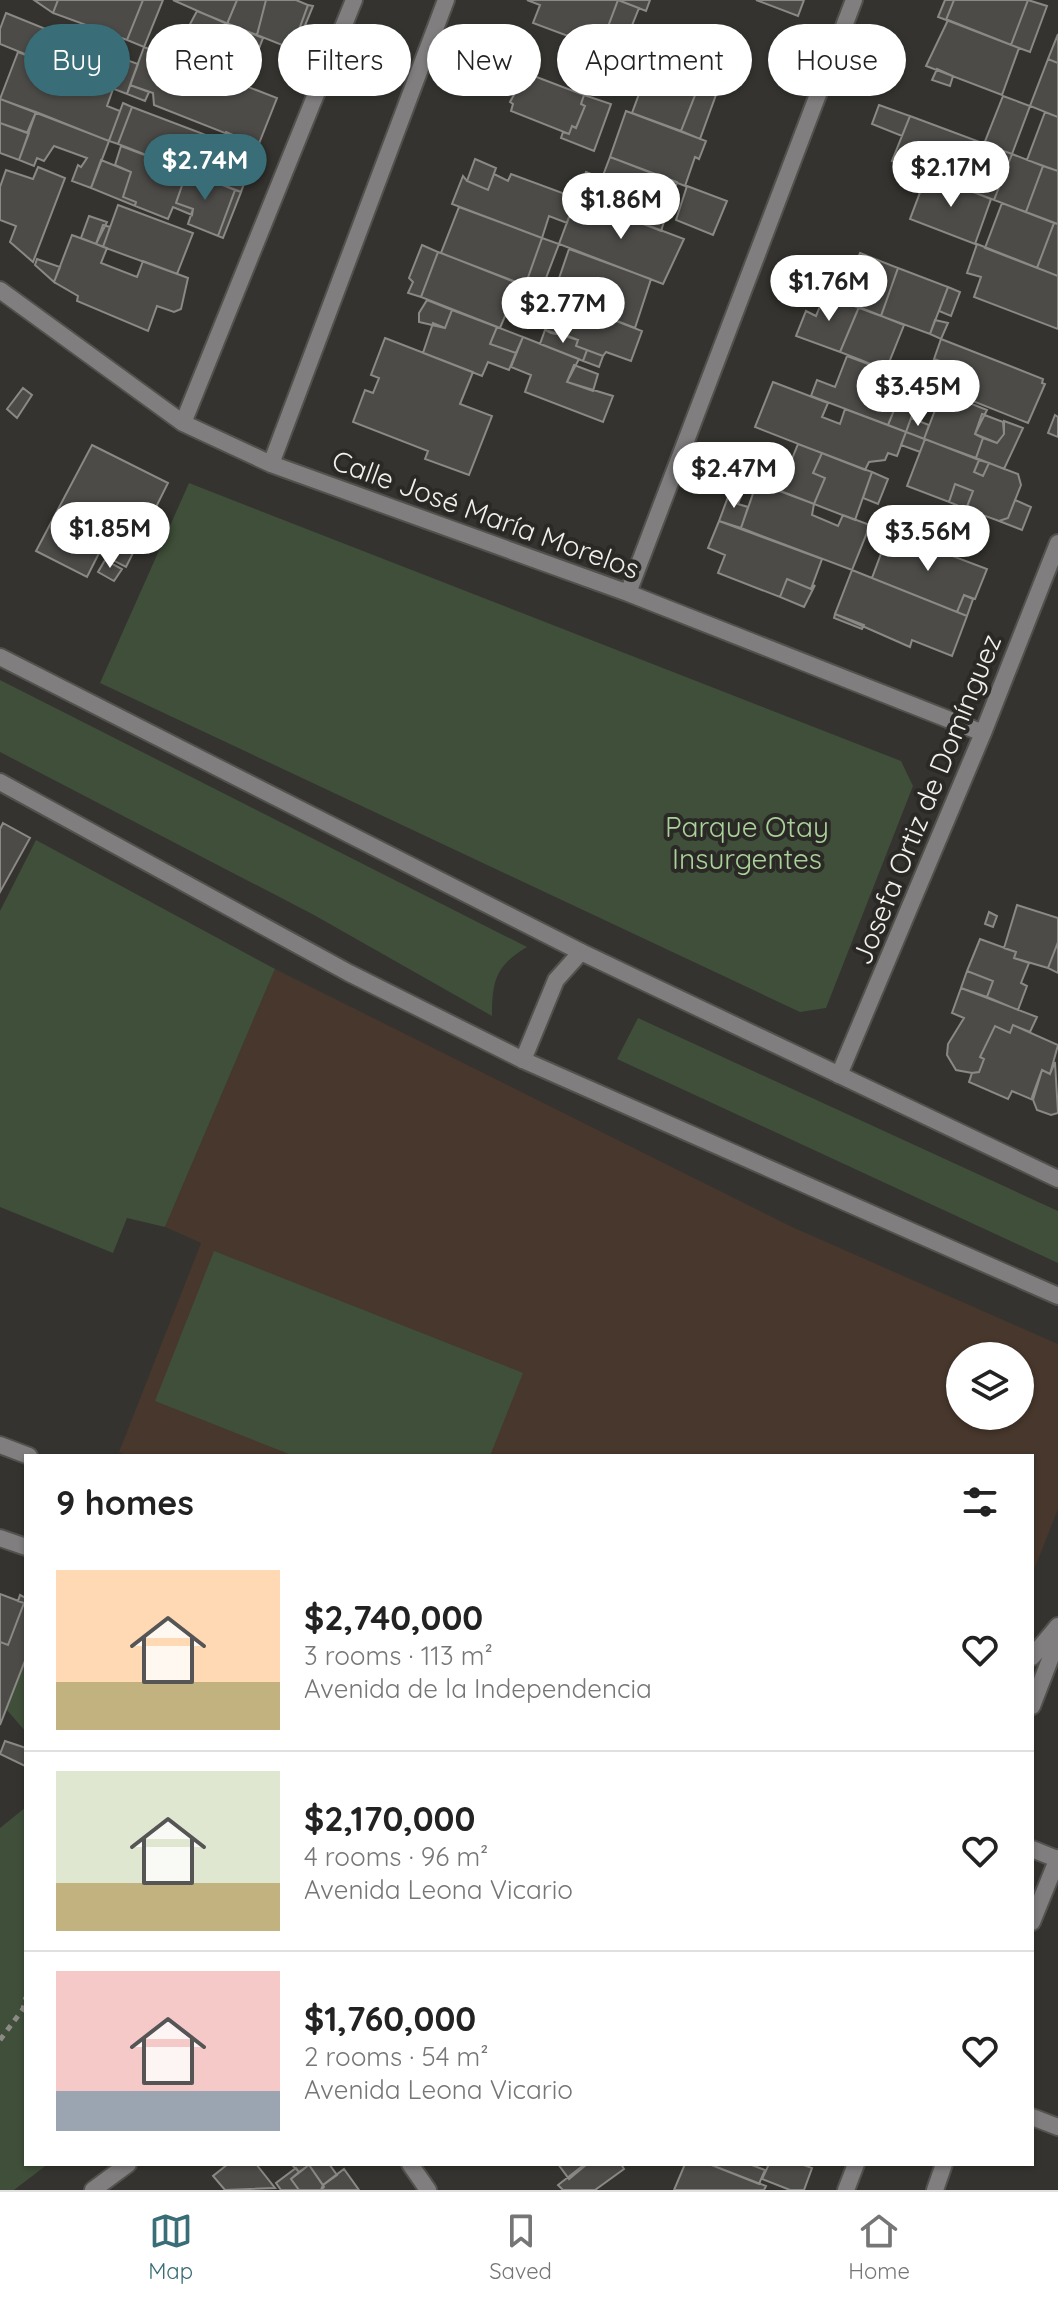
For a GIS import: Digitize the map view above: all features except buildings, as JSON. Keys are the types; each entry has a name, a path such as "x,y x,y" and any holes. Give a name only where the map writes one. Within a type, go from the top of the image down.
{"street":[{"path":"183,423 354,0"},
{"path":"271,464 446,0"},
{"path":"628,593 854,0"},
{"name":"Calle José María Morelos","path":"0,290 183,423 271,464 628,593 983,733"},
{"name":"Josefa Ortiz de Domínguez","path":"839,1075 983,733 1058,543"},
{"path":"0,657 581,952 1058,1179"},
{"path":"0,782 349,973 523,1060 1058,1296"},
{"path":"523,1060 556,980 581,952"},
{"path":"0,1445 24,1454"},
{"path":"0,1538 24,1546"},
{"path":"1034,1655 1058,1626"},
{"path":"1034,1701 1058,1639"},
{"path":"1034,1850 1058,1859 1034,1917"},
{"path":"1034,2118 1058,2127"},
{"path":"93,2190 125,2166"},
{"path":"411,2166 428,2190"},
{"path":"846,2190 855,2166"},
{"path":"935,2190 943,2166"}],"path":[{"path":"0,2040 24,2005"}],"shaded area":[{"path":"275,969 790,1226 1058,1344 1058,1509 1034,1570 1034,1454 119,1452 201,1243 165,1227"}],"green space":[{"name":"Parque Otay Insurgentes","path":"189,483 901,761 913,786 826,1008 800,1012 100,683"},
{"path":"0,680 527,947 508,960 498,975 492,1016 314,915 0,752"},
{"path":"36,840 275,969 165,1227 127,1218 113,1253 0,1207 0,911"},
{"path":"638,1018 1058,1211 1058,1263 617,1059"},
{"path":"214,1251 523,1373 491,1454 289,1454 155,1401"},
{"path":"24,1665 24,1730 6,1709"},
{"path":"24,1809 24,2166 45,2166 14,2190 0,2190 0,1828"}]}
